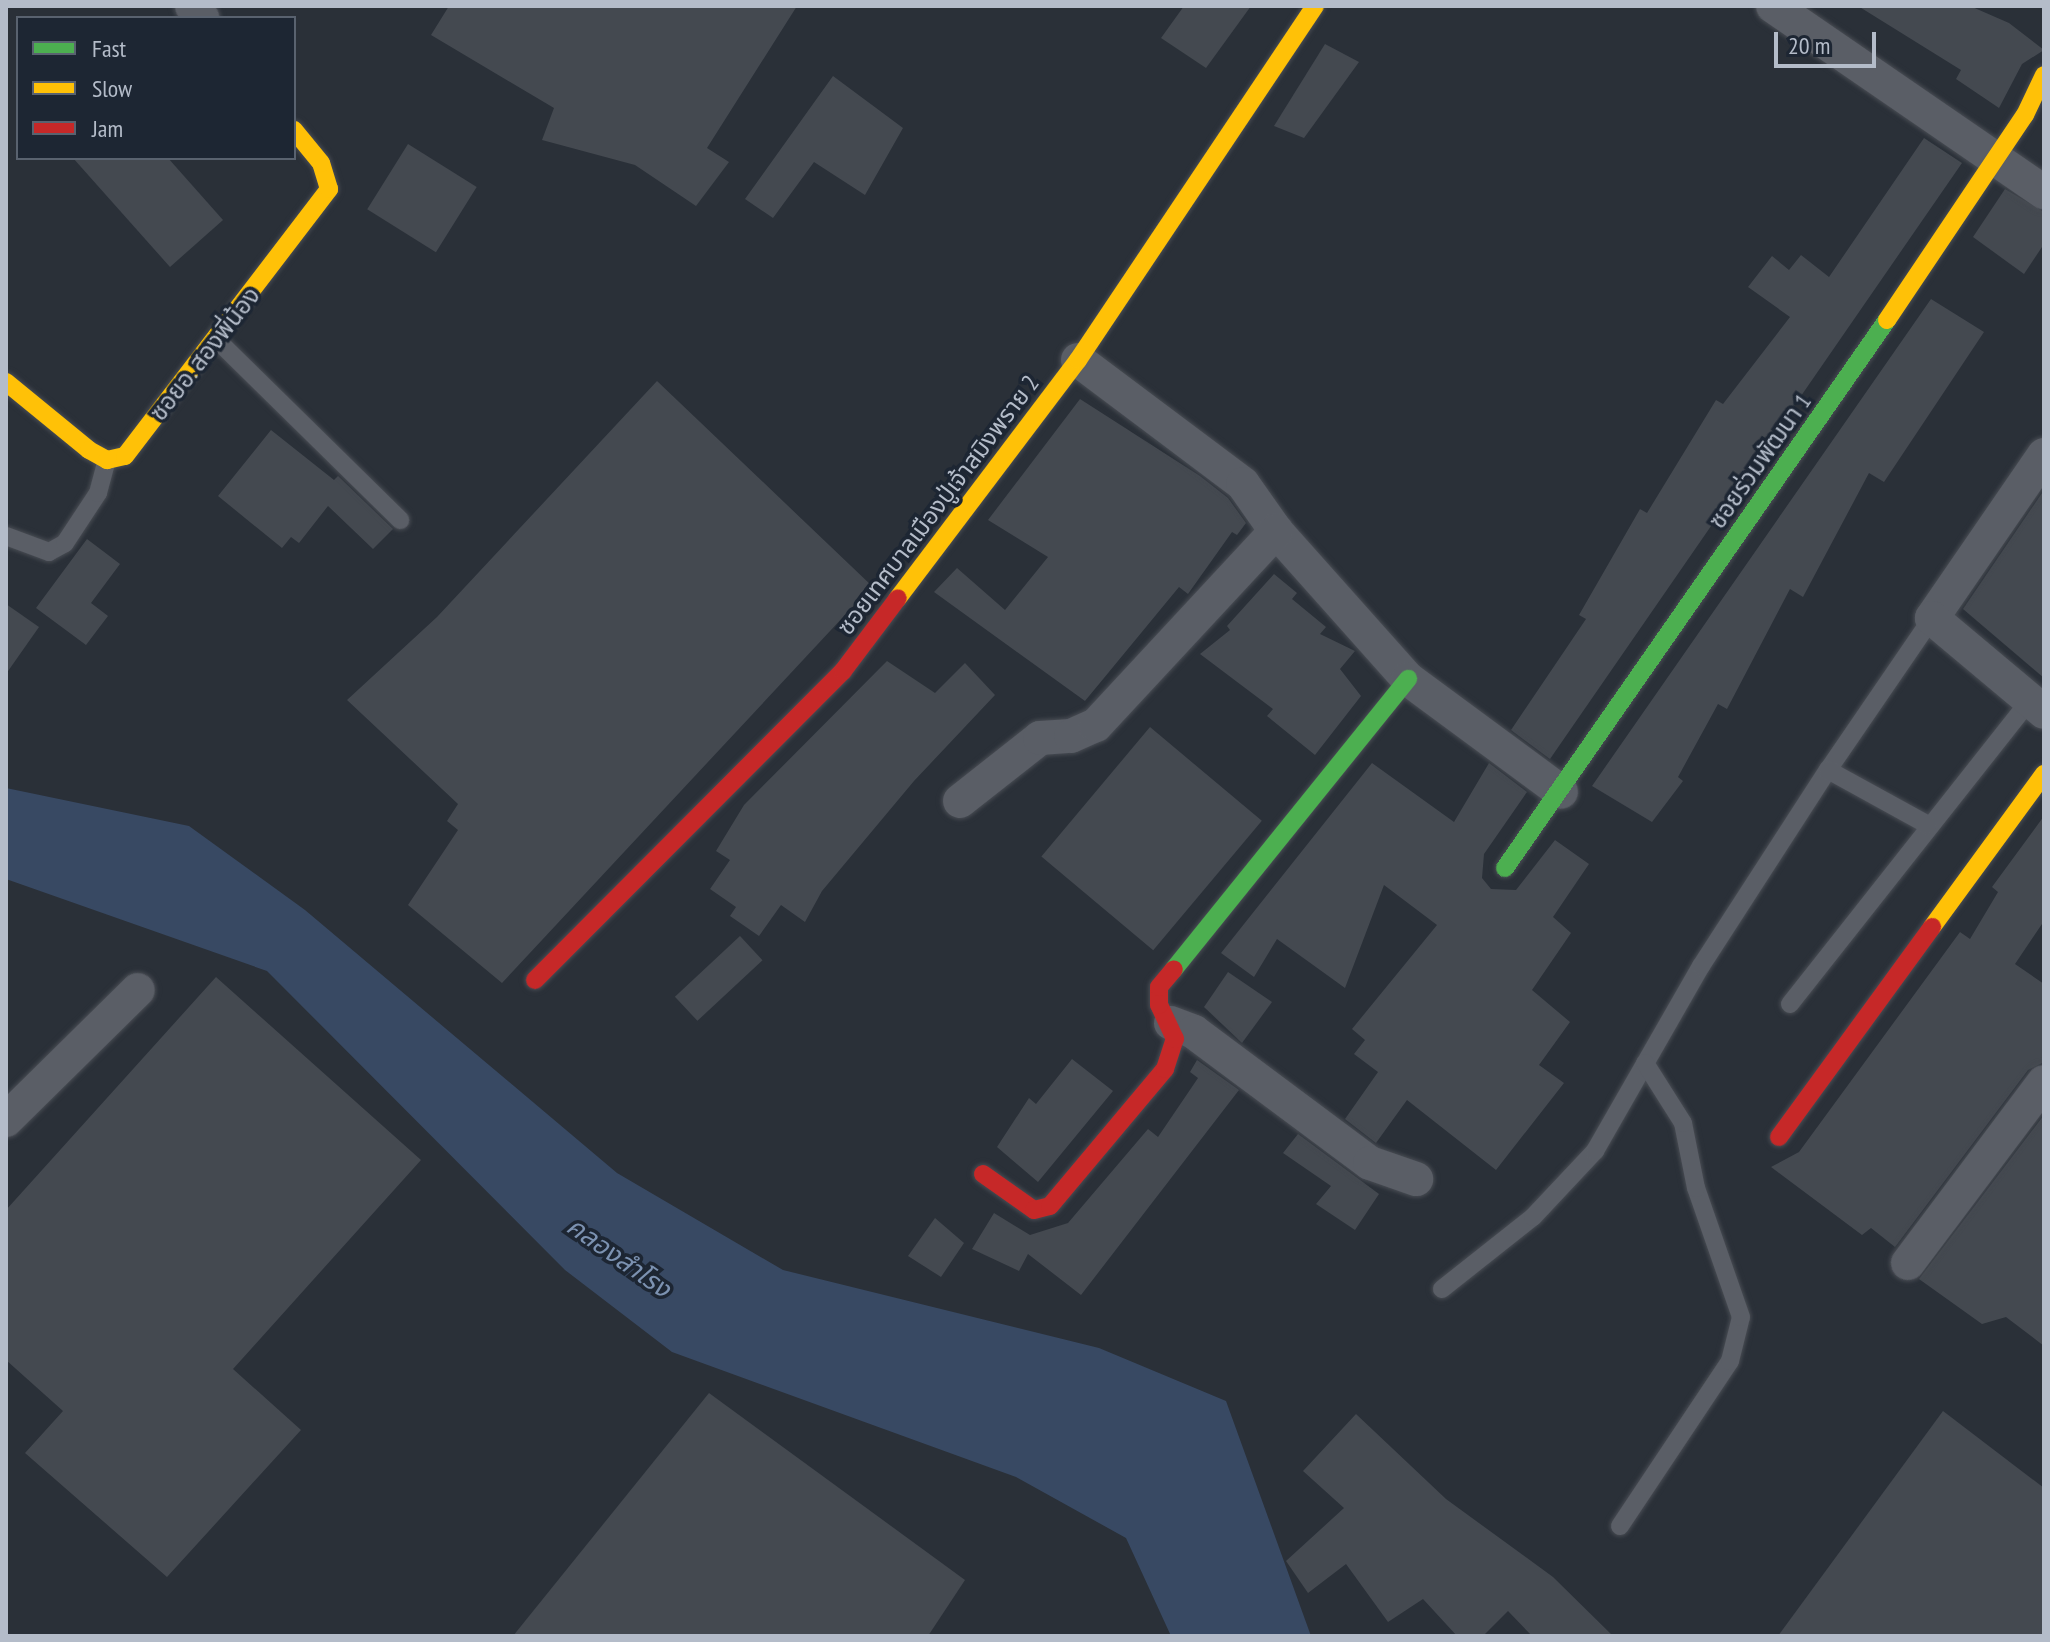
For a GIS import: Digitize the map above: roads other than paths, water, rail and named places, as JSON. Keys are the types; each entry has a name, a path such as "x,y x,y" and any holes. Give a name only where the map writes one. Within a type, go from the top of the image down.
{"street":[{"name":"ซอยเทศบาลเมืองปู่เจ้าสมิงพราย 2","path":"535,980 843,671 1078,360 1315,6"},
{"path":"1773,6 1993,154 2044,192"},
{"name":"ซอยร่วมพัฒนา 1","path":"1505,868 1561,792 1877,334 1993,154 2025,115 2044,75"},
{"name":"ซอยอ. สองพี่น้อง","path":"107,460 125,456 217,340 329,189 321,163 296,132"},
{"path":"1078,360 1243,484 1276,531 1408,679 1561,792"},
{"path":"6,382 107,460"},
{"path":"2037,706 1932,618 2044,455"},
{"path":"960,801 1040,738 1071,736 1096,725 1276,531"},
{"path":"983,1174 1034,1210 1050,1206 1165,1069 1175,1039 1171,1023 1159,1005 1159,987 1408,679"},
{"path":"1779,1137 2044,774"},
{"path":"6,1120 138,990"},
{"path":"1171,1023 1194,1032 1370,1163 1416,1179"},
{"path":"1908,1263 2044,1082"}],"lane":[{"path":"217,340 400,520"},
{"path":"6,536 49,552 65,543 98,493 107,460"},
{"path":"1442,1289 1533,1217 1595,1151 1645,1063 1828,770 1932,618"},
{"path":"1790,1004 1928,825 2037,706"},
{"path":"1828,770 1928,825"},
{"path":"1620,1526 1730,1361 1741,1317 1696,1188 1683,1123 1645,1063"}],"water":[{"name":"คลองสำโรง","path":"6,788 189,826 305,910 617,1173 783,1270 1099,1348 1226,1401 1311,1636 1171,1636 1126,1538 1016,1477 672,1352 565,1270 267,971 6,879"}]}
